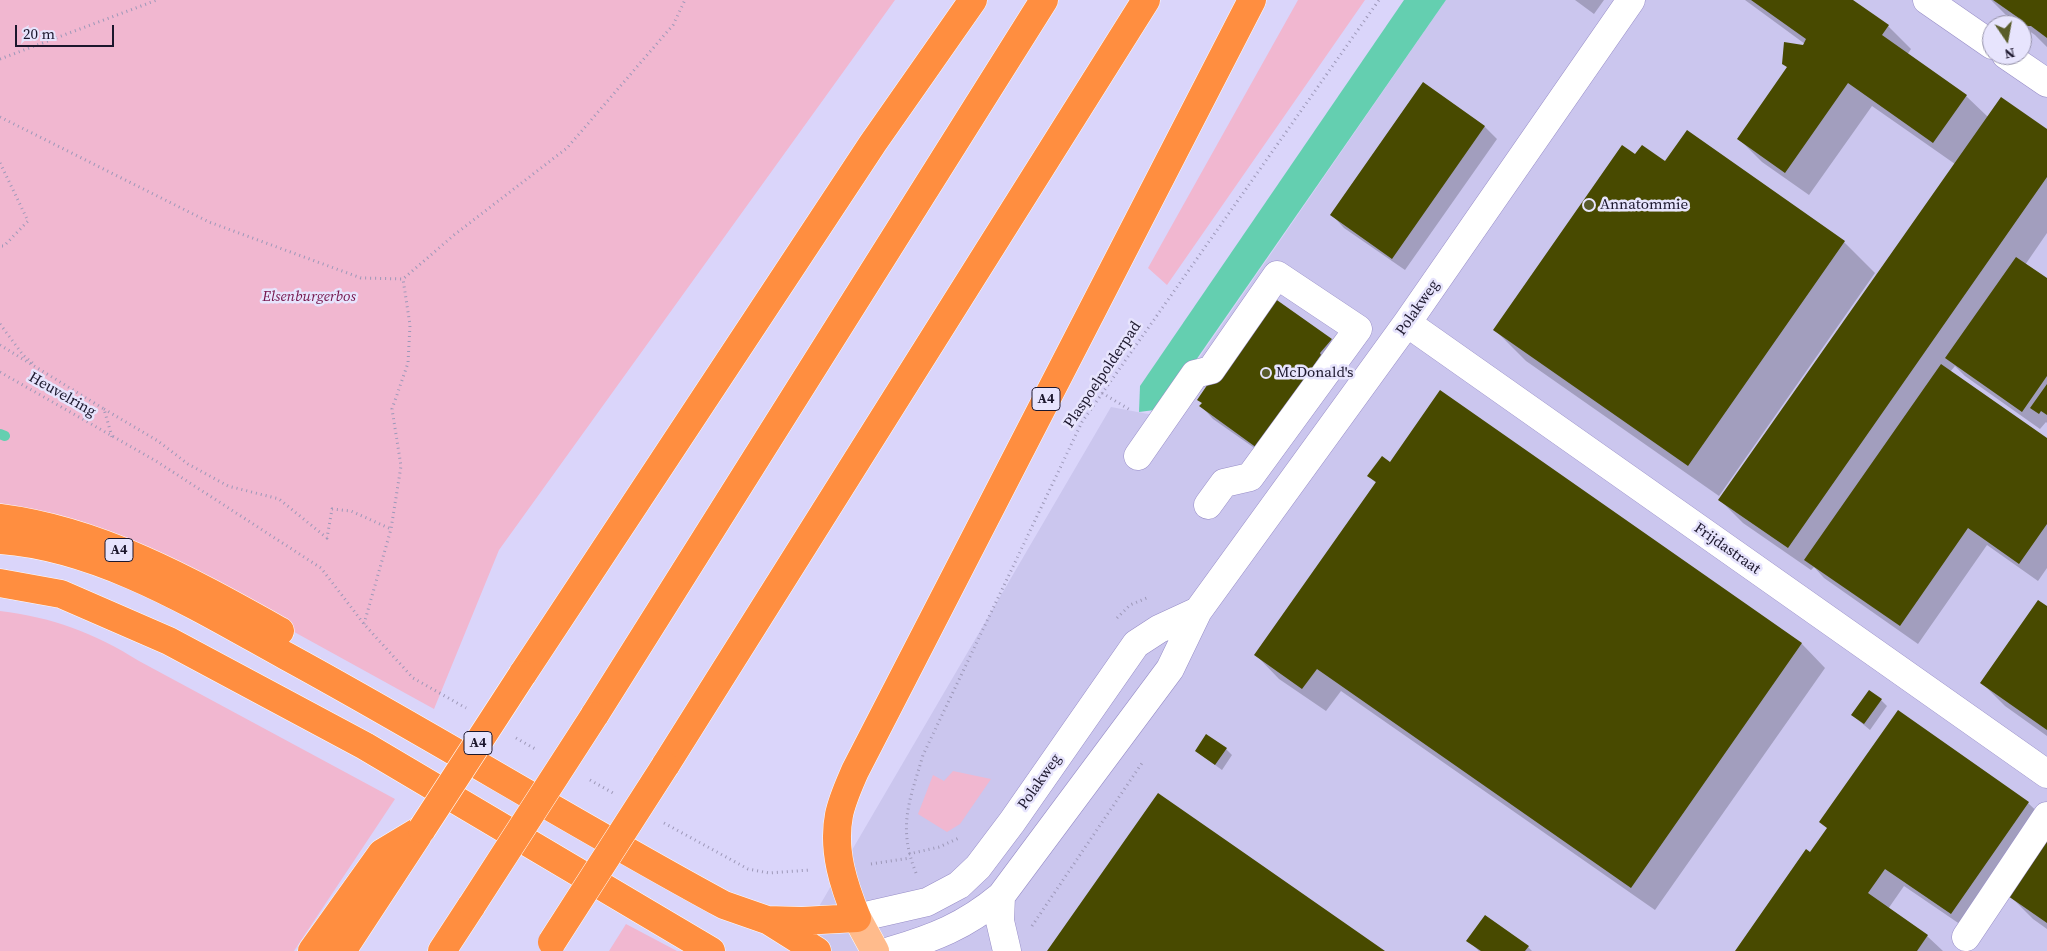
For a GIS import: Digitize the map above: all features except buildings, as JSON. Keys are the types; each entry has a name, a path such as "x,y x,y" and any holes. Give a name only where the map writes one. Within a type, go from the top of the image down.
{"highway":[{"name":"A4","path":"312,951 391,858 422,829 873,143 973,0"},
{"path":"442,951 594,716 1044,0"},
{"path":"549,946 665,766 1146,0"},
{"name":"A4","path":"0,540 71,554 111,566 168,594 315,672 715,900 767,920 802,922 857,918 844,886 838,843 839,816 855,771 1252,0"},
{"name":"A4","path":"0,518 57,528 99,542 152,563 230,603 730,887 767,920 817,951"},
{"path":"0,582 61,594 169,641 365,746 712,951"},
{"name":"A4","path":"342,951 391,858"}],"main road":[{"path":"857,918 875,951"}],"street":[{"name":"Polakweg","path":"890,951 952,930 982,912 1001,896 1170,669 1198,611 1407,324 1631,0"},
{"path":"1927,0 1982,38"},
{"path":"2021,65 2047,83"},
{"path":"1138,456 1195,374 1211,370 1277,274 1358,329 1250,477 1224,483 1208,505"},
{"name":"Frijdastraat","path":"1407,324 2047,774"},
{"name":"Polakweg","path":"857,918 927,902 959,884 978,867 1012,822 1136,644 1159,629 1198,611"},
{"path":"1966,937 2047,816"},
{"path":"1001,896 1000,922 1007,951"}],"path":[{"path":"0,59 157,0"},
{"path":"0,117 210,222 362,278 403,279 454,235 567,148 673,25 685,0"},
{"name":"Plaspoelpolderpad","path":"910,858 905,831 906,808 923,755 1082,422 1379,0"},
{"path":"0,164 28,222 4,246 0,246"},
{"path":"364,624 391,529 400,466 392,409 408,363 410,325 403,279"},
{"path":"0,324 24,355 42,373"},
{"path":"0,344 42,373 158,441 188,464 228,486 279,499 327,538 332,509 351,511 391,529"},
{"name":"Heuvelring","path":"0,372 113,438 104,408"},
{"path":"1031,927 1146,756"}],"shaded area":[{"path":"1404,0 1446,0 1162,409 1139,412 1140,386"},
{"path":"1446,0 2047,0 2047,951 793,951 1111,407 1159,416"}],"green space":[{"name":"Elsenburgerbos","path":"0,0 895,0 499,550 434,709 131,542 0,507"},
{"path":"1298,0 1365,0 1167,285 1148,268"},
{"path":"0,611 55,622 106,642 395,799 294,951 0,951"},
{"path":"953,771 991,779 960,824 947,832 918,814 933,775 944,781"},
{"path":"626,924 677,951 609,951"}],"waterway":[{"path":"0,434 5,436"}],"place":[{"name":"Annatommie","path":"1589,205"},
{"name":"McDonald's","path":"1266,373"}]}
